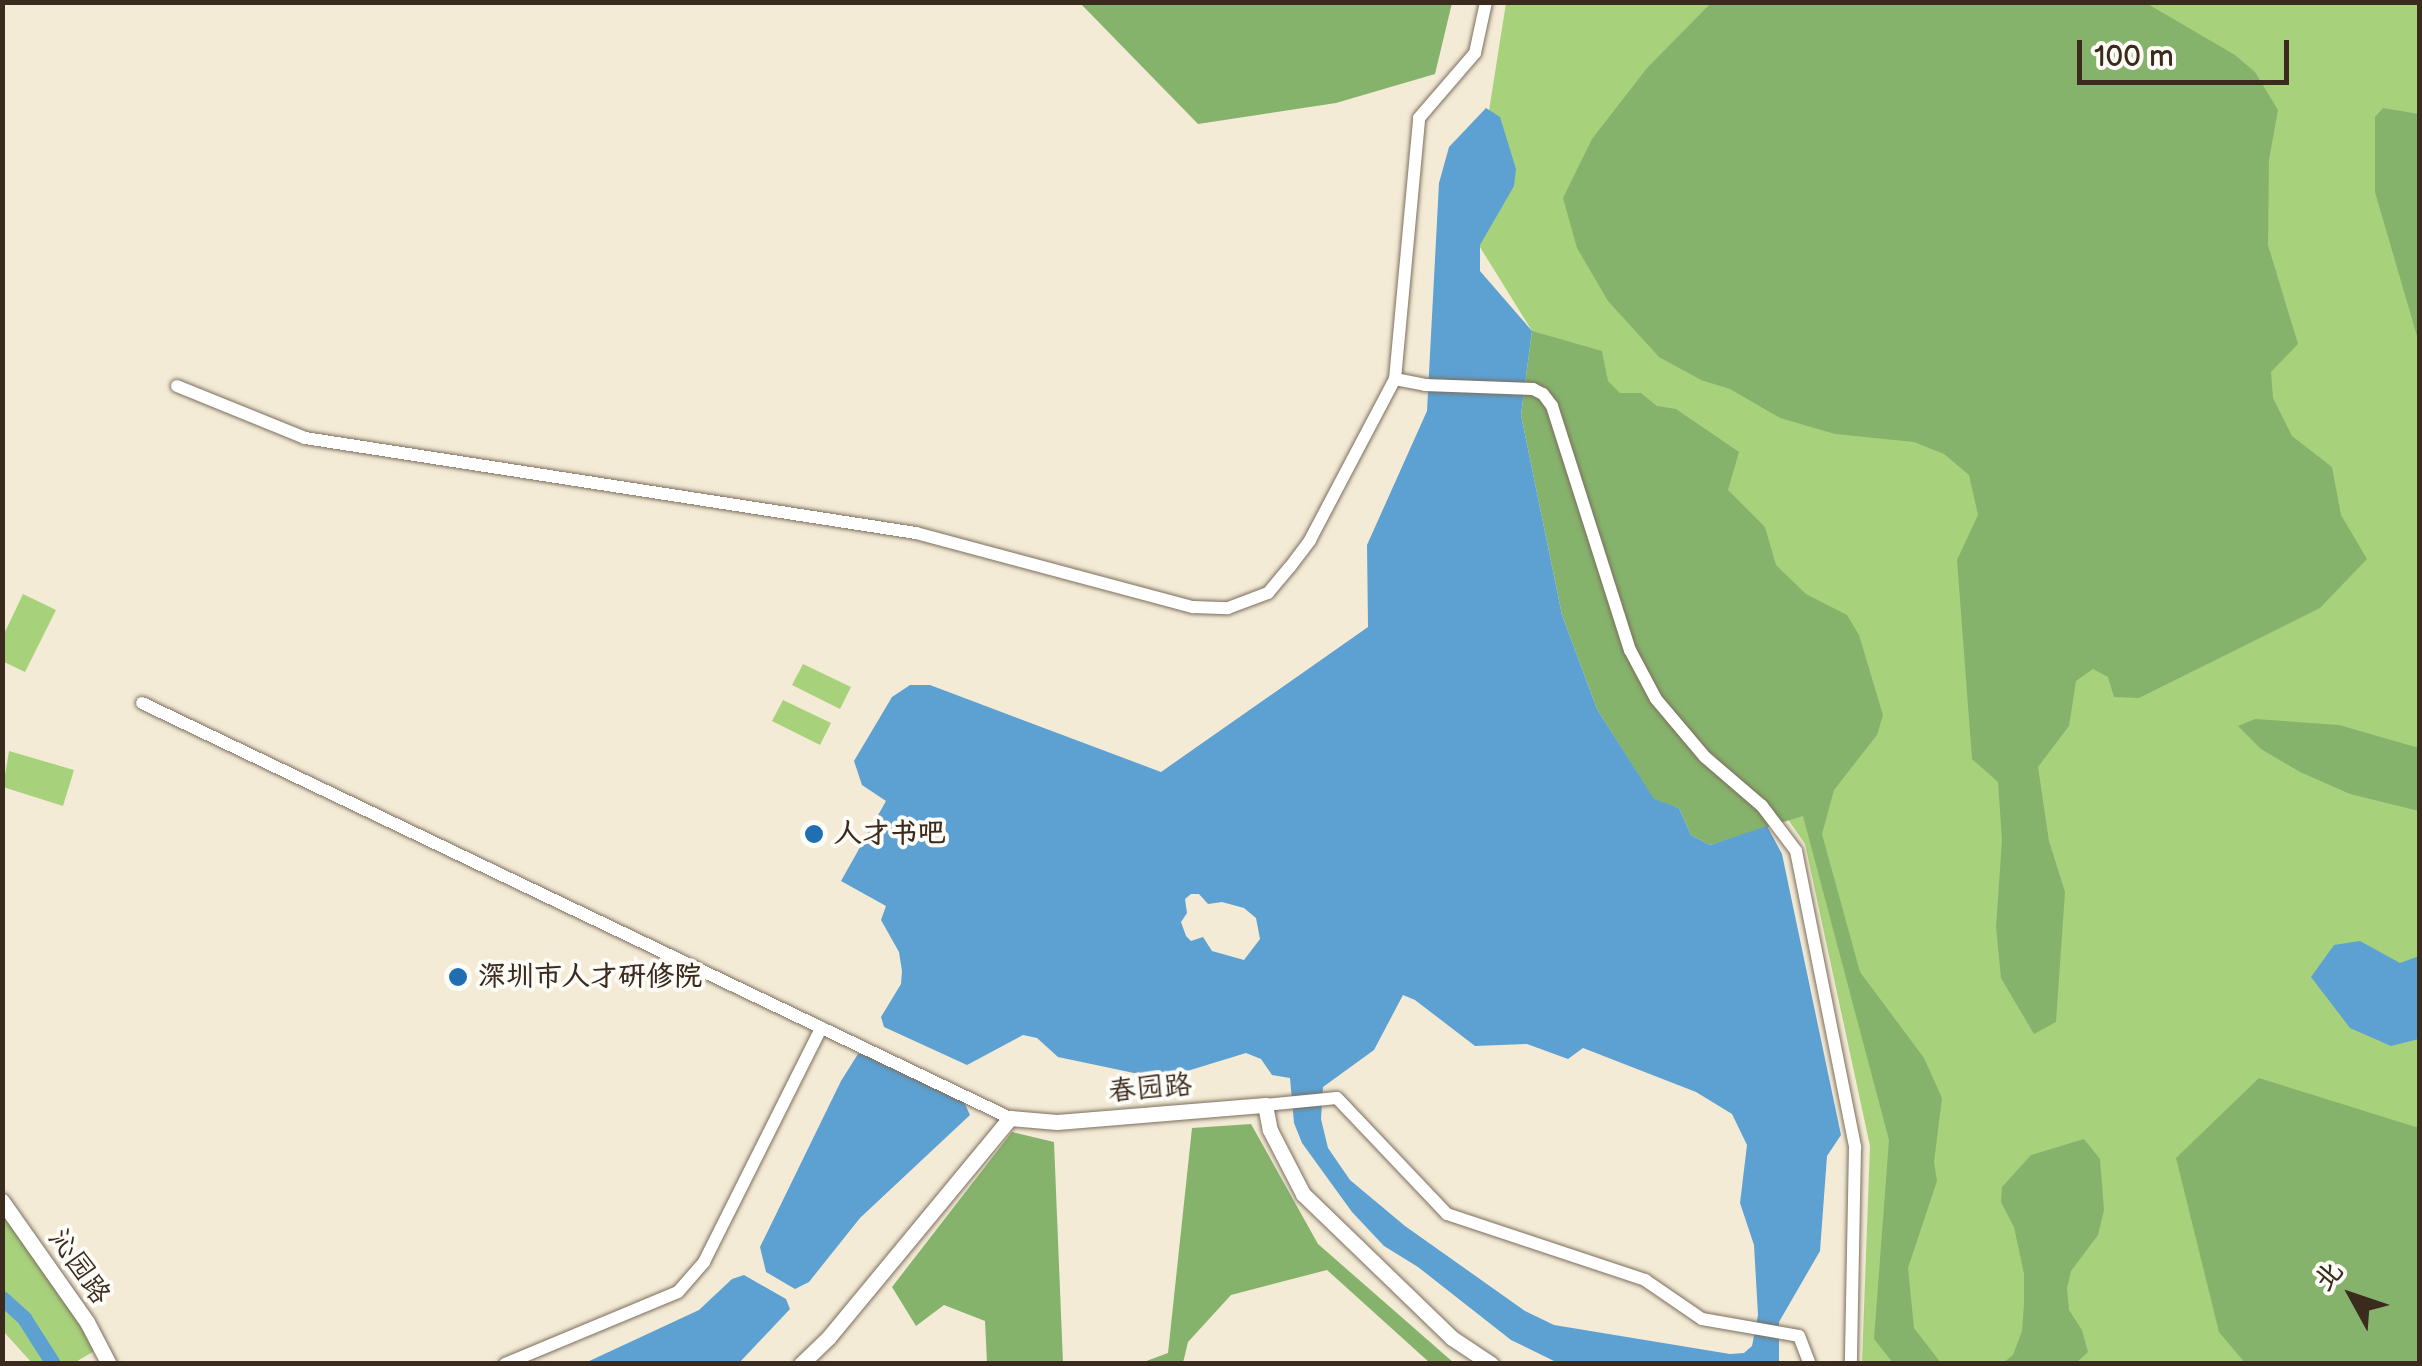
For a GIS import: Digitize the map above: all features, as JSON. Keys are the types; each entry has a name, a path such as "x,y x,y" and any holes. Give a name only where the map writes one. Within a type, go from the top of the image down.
{"street":[{"path":"178,386 305,438 916,533 1193,607 1228,608 1268,592 1310,540 1395,379 1419,118 1475,53 1486,2"},
{"path":"1395,379 1425,385 1533,388 1552,406 1630,650 1656,699 1706,758 1762,806 1796,852 1855,1147 1851,1364"},
{"path":"142,703 1010,1118 828,1338 801,1364"},
{"path":"504,1364 678,1292 704,1262 821,1028"},
{"path":"1491,1364 1452,1338 1303,1194 1270,1130 1265,1105 1338,1098 1447,1214 1644,1280 1702,1319 1799,1336 1810,1364"},
{"name":"春园路","path":"1010,1118 1056,1122 1265,1105"},
{"name":"沁园路","path":"2,1201 87,1322 109,1364"}],"green space":[{"path":"1080,3 1452,3 1435,74 1336,103 1198,124"},
{"path":"1506,3 2419,3 2419,1363 1862,1363 1870,1146 1805,844 1750,764 1532,331 1470,231"},
{"path":"1711,3 2146,3 2235,55 2255,72 2278,110 2269,160 2268,245 2298,344 2271,372 2273,398 2292,436 2332,467 2341,515 2367,559 2320,608 2139,698 2114,697 2108,677 2093,669 2076,681 2069,726 2038,767 2049,841 2065,892 2056,1022 2034,1034 2001,978 1996,927 2002,840 1998,782 1972,759 1957,560 1978,515 1969,475 1944,454 1914,442 1835,434 1780,418 1730,389 1701,380 1659,357 1608,301 1577,248 1563,198 1592,139 1647,68"},
{"path":"2383,108 2419,114 2419,343 2375,192 2375,117"},
{"path":"1532,331 1602,351 1608,381 1620,393 1641,393 1657,406 1676,409 1739,452 1728,490 1765,527 1776,565 1806,594 1847,615 1859,635 1883,715 1877,735 1834,790 1822,834 1860,972 1924,1058 1942,1098 1934,1162 1937,1181 1908,1268 1914,1328 1941,1363 1893,1363 1874,1339 1889,1140 1803,816 1710,845 1691,835 1679,808 1654,800 1597,709 1562,615 1521,415"},
{"path":"23,594 56,610 25,672 2,661 3,636"},
{"path":"803,664 851,687 840,709 792,685"},
{"path":"783,700 831,723 820,745 772,721"},
{"path":"2255,719 2339,725 2419,748 2419,811 2350,794 2300,772 2261,749 2238,726"},
{"path":"9,751 74,770 63,806 3,787"},
{"path":"2259,1078 2419,1128 2419,1363 2245,1363 2219,1332 2176,1158"},
{"path":"1251,1124 1318,1244 1454,1363 1430,1363 1327,1270 1231,1295 1188,1342 1183,1363 1141,1363 1168,1353 1192,1128"},
{"path":"1012,1132 1054,1142 1063,1363 987,1363 985,1321 944,1305 916,1326 892,1287"},
{"path":"2084,1139 2100,1159 2104,1210 2098,1235 2071,1271 2067,1288 2069,1310 2082,1330 2088,1352 2076,1363 2003,1363 2013,1355 2022,1331 2024,1274 2014,1227 2001,1202 2002,1187 2031,1155"},
{"path":"2,1198 106,1344 74,1363 32,1363 3,1331"}],"water":[{"path":"1486,108 1500,117 1516,169 1514,186 1480,245 1480,271 1532,331 1521,415 1562,615 1597,709 1654,799 1679,808 1691,835 1710,845 1767,826 1782,854 1841,1135 1827,1156 1820,1251 1779,1322 1779,1363 1558,1363 1511,1340 1418,1267 1384,1246 1352,1212 1302,1143 1294,1123 1290,1078 1272,1075 1261,1059 1246,1053 1184,1072 1134,1073 1058,1057 1037,1038 1023,1035 967,1065 884,1027 881,1017 901,984 902,971 899,952 881,920 886,906 841,881 886,801 862,785 854,761 892,697 910,685 930,685 1161,772 1368,627 1367,545 1427,411 1439,183 1449,147","holes":["1199,894 1208,904 1222,902 1244,908 1256,918 1260,939 1244,960 1212,951 1203,937 1191,941 1186,936 1181,922 1187,913 1185,899","1403,995 1475,1046 1527,1044 1568,1059 1583,1048 1696,1092 1732,1114 1747,1145 1740,1203 1754,1245 1758,1315 1752,1346 1744,1353 1730,1354 1554,1325 1525,1311 1405,1226 1350,1180 1328,1148 1321,1119 1323,1087 1374,1050"]},
{"path":"2360,941 2400,963 2419,956 2419,1039 2391,1046 2350,1028 2311,977 2334,945"},
{"path":"876,1053 961,1095 970,1115 860,1218 809,1282 795,1289 766,1272 760,1247 841,1081 858,1054"},
{"path":"744,1275 786,1299 790,1309 739,1363 585,1363 699,1310 732,1279"}],"waterway":[{"path":"2,1298 24,1318 52,1362"}],"place":[{"name":"人才书吧","path":"814,834"},
{"name":"深圳市人才研修院","path":"458,977"}]}
